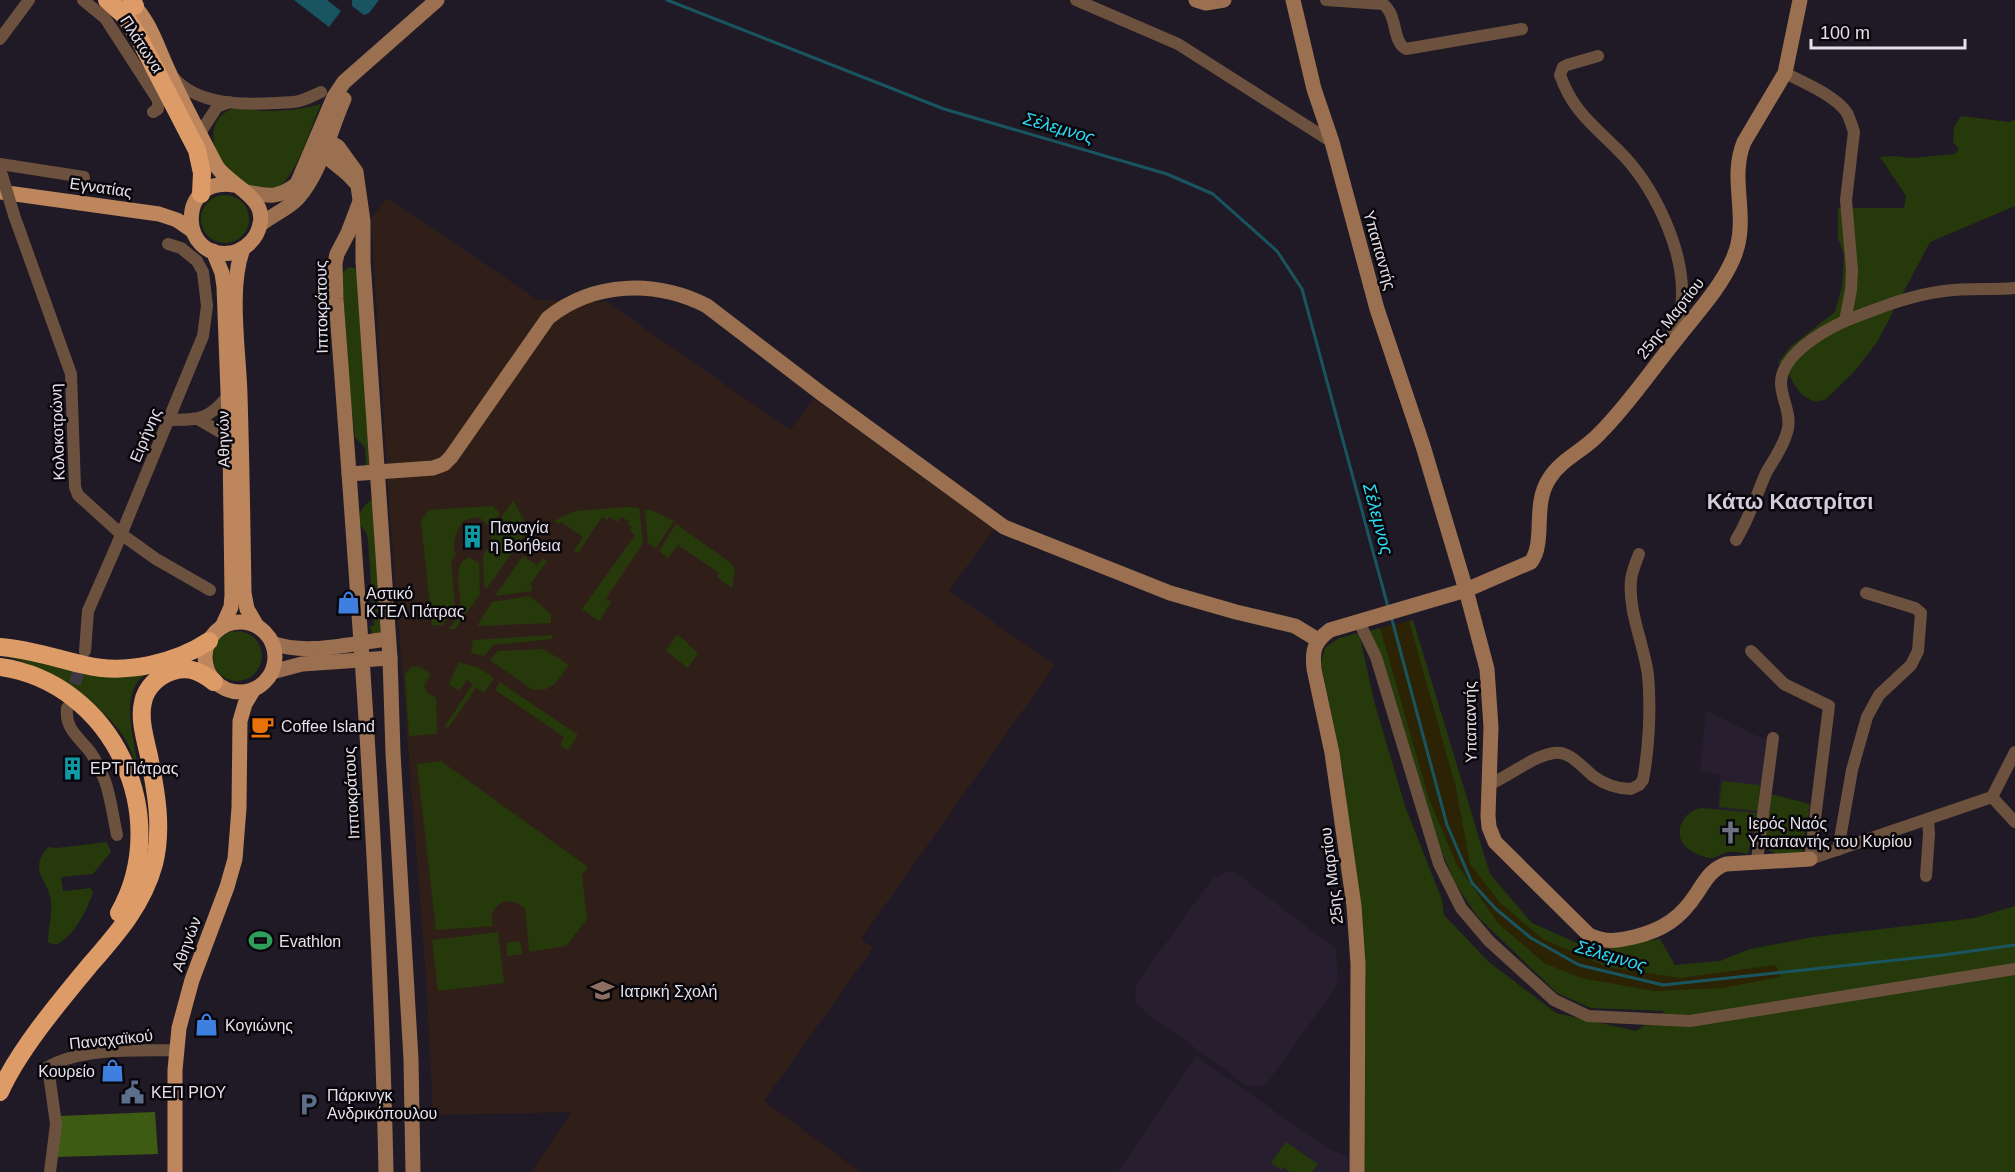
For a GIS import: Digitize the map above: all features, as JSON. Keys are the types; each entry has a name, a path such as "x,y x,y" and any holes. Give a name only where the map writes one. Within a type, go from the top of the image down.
{"highway":[{"path":"107,0 125,16 138,36 197,150 202,173 201,194"},
{"path":"0,647 50,655 87,666 115,669 170,658 209,641"},
{"path":"0,667 39,679 73,698 86,709 112,740 132,779 140,829 135,874 122,909 88,967"},
{"path":"0,1092 10,1071 88,967 118,934 145,889 154,863 159,828 154,780 141,715 143,700 149,688 168,672 182,669 196,671 221,686"}],"main road":[{"path":"132,2 150,29 169,73 217,167 258,207 260,225"},
{"path":"193,231 190,218 193,205 201,194 220,184 241,188"},
{"name":"Εγνατίας","path":"0,192 159,214 177,220 193,231"},
{"name":"Αθηνών","path":"260,225 251,243 243,249 238,261 235,283 244,593 247,609 257,626 272,643"},
{"name":"Αθηνών","path":"193,231 201,243 213,251 222,273 230,444 231,607 222,627 209,641 206,649 206,667 221,686 237,714 240,730"},
{"path":"213,251 223,254 243,249"},
{"path":"222,627 239,622 257,626"},
{"path":"272,643 275,657 272,672"},
{"name":"Αθηνών","path":"175,1172 176,1050 179,1028 192,980 227,887 235,859 240,730 245,704 254,689 272,672"},
{"path":"221,686 241,693 254,689"}],"street":[{"path":"0,39 29,0"},
{"name":"Πλάτωνα","path":"83,0 105,18 158,100 158,109 153,112"},
{"path":"260,225 289,206 308,184 322,146 334,97 344,82 437,0"},
{"path":"1076,0 1178,44 1332,142"},
{"path":"1196,0 1206,3 1224,0"},
{"path":"1293,0 1298,0"},
{"name":"Υπαπαντής","path":"1293,0 1314,89 1332,142 1377,309 1423,446 1466,590 1488,679 1491,727 1488,785 1489,827 1495,842 1590,935 1602,941 1623,939 1664,928 1680,915 1710,874 1719,866 1732,862 1757,860 1810,859 1992,797"},
{"path":"1326,0 1383,4 1390,10 1400,44 1406,49 1522,29"},
{"name":"25ης Μαρτίου","path":"1466,590 1531,562 1537,548 1539,503 1543,488 1550,476 1598,436 1621,411 1723,279 1734,258 1742,220 1737,168 1739,152 1785,73 1800,0"},
{"path":"1598,56 1567,65 1560,75 1573,105 1632,165 1661,208 1667,222 1680,275 1682,297 1679,320 1672,338 1674,341"},
{"path":"169,73 184,87 199,96 230,102 298,102 321,92"},
{"path":"1785,73 1815,88 1842,107 1854,132 1846,200 1851,290 1845,321"},
{"path":"200,133 217,107 230,102"},
{"path":"322,146 346,173 358,194"},
{"path":"241,188 270,196 285,193 297,184 322,146"},
{"path":"322,146 338,147 356,172 363,220 363,261 390,658 393,753 410,1048 413,1172"},
{"path":"0,170 84,177"},
{"name":"Κολοκοτρώνη","path":"0,170 71,374 75,487 78,495 122,534 156,559 210,590"},
{"path":"308,184 334,171 346,173"},
{"name":"Ιπποκράτους","path":"358,194 348,233 335,263 336,299 360,642 382,1016 386,1172"},
{"name":"Ειρήνης","path":"85,651 88,611 200,343 207,306 203,272 201,266 181,248 168,244"},
{"path":"348,474 423,469 444,464 548,318 580,300 611,290 648,287 689,297 706,306 1004,527 1170,593 1295,626 1318,640 1330,630 1412,608 1466,590"},
{"path":"1736,540 1746,524 1765,477 1788,430 1789,413 1781,385 1790,360 1804,346 1819,334 1845,321 1876,309 1934,292 1956,289 2015,288"},
{"path":"168,420 198,419 214,413 228,396"},
{"path":"198,419 222,433 230,444"},
{"path":"1488,785 1504,779 1540,757 1559,753 1567,755 1594,777 1609,785 1631,789 1642,780 1650,715 1648,672 1632,598 1631,582 1639,554"},
{"path":"1838,850 1851,770 1867,717 1879,695 1911,665 1918,651 1921,613 1915,608 1866,593"},
{"path":"1367,620 1376,657 1439,864 1461,909 1489,941 1554,1000 1588,1016 1690,1021 2015,969"},
{"path":"272,643 291,648 310,649 388,639"},
{"name":"25ης Μαρτίου","path":"1318,640 1313,662 1332,753 1346,844 1358,964 1357,1172"},
{"path":"1750,651 1784,684 1829,706 1810,859"},
{"path":"272,672 302,664 390,658"},
{"path":"67,708 66,718 69,727 96,761 105,780 117,835"},
{"path":"1757,860 1773,738"},
{"path":"2015,752 1992,797 2015,822"},
{"path":"1926,876 1928,820"},
{"name":"Παναχαϊκού","path":"50,1172 56,1124 48,1067 63,1060 91,1054 176,1050"}],"shaded area":[{"path":"387,198 538,300 607,302 790,430 814,399 994,529 949,591 1055,665 861,939 873,948 764,1101 860,1172 531,1172 572,1112 433,1115 426,976 389,500 371,218"},
{"path":"1706,710 1761,738 1769,739 1757,813 1718,809 1720,774 1700,772"},
{"path":"1232,870 1336,949 1338,984 1265,1086 1247,1086 1135,1004 1136,984 1213,878"},
{"path":"1196,1056 1329,1149 1348,1157 1348,1172 1118,1172"}],"green space":[{"path":"321,104 296,163 286,180 279,186 264,190 255,188 225,171 213,138 218,120 229,110 237,108 280,111"},
{"path":"1961,116 2009,122 2015,120 2015,206 1930,242 1877,342 1855,371 1826,399 1816,402 1808,398 1802,394 1778,363 1790,347 1835,312 1842,287 1844,254 1838,239 1838,208 1904,208 1906,196 1880,157 1912,158 1955,154 1959,149 1953,142 1954,127"},
{"path":"220,195 230,195 242,202 249,214 249,224 242,236 230,243 220,243 205,232 201,224 201,214 212,199"},
{"path":"351,267 358,269 371,465 366,466 365,448 355,437 349,385 342,274"},
{"path":"371,500 373,501 383,632 372,634 370,626 374,626 368,539 359,523 362,510"},
{"path":"513,500 529,529 487,588 484,587 483,555 491,543 491,533"},
{"path":"492,506 500,513 491,528 479,517 465,520 457,532 454,541 456,554 451,562 455,606 442,626 432,625 421,521 429,510"},
{"path":"639,508 643,543 606,598 611,602 599,621 582,609 635,535 630,531 632,527 628,524 629,521 621,517 617,522 610,517 607,520 602,517 578,553 574,551 583,537 561,522 558,524 554,521 575,511"},
{"path":"645,510 652,510 674,521 656,548 648,543"},
{"path":"676,524 731,563 735,571 732,588 717,577 719,573 678,545 668,558 659,551"},
{"path":"523,556 537,565 543,558 547,561 531,583 532,591 495,596"},
{"path":"469,557 479,563 480,594 455,629 448,629 459,614 459,567"},
{"path":"530,596 551,614 551,623 477,626 492,602"},
{"path":"1413,620 1490,874 1532,923 1593,950 1660,939 1675,965 1720,961 1750,949 1813,937 1975,918 2015,906 2015,1172 1363,1172 1366,985 1343,772 1321,663 1325,648 1339,638 1359,633 1374,701 1405,806 1442,900 1444,915 1490,963 1556,1013 1636,1031 1665,1011 1591,1008 1557,993 1477,916 1455,883 1430,824 1368,631"},
{"path":"232,631 242,631 255,638 262,651 262,661 255,674 242,681 232,681 223,677 216,670 212,661 212,651 216,642 223,635"},
{"path":"552,635 552,639 493,645 484,656 471,653 473,640"},
{"path":"677,635 698,653 688,668 666,651"},
{"path":"544,649 569,665 555,684 546,689 533,690 490,660 498,651"},
{"path":"7,654 151,671 140,679 131,699 131,723 138,771 126,740 104,713 73,688 38,668 6,657"},
{"path":"459,662 479,668 494,678 484,693 476,688 448,728 445,726 473,684 467,680 459,691 449,684"},
{"path":"418,666 431,674 424,686 427,692 436,698 437,734 409,736 405,675 411,667"},
{"path":"500,682 578,735 568,750 560,745 564,737 495,690"},
{"path":"441,761 588,867 582,875 587,919 566,946 529,952 525,908 514,902 503,901 497,906 492,914 493,926 436,930 417,764"},
{"path":"1722,781 1760,785 1758,811 1719,807"},
{"path":"1770,794 1810,804 1802,854 1777,853 1764,846"},
{"path":"1701,808 1757,813 1748,854 1731,852 1709,858 1698,855 1686,847 1680,835 1682,823 1689,813"},
{"path":"107,842 111,852 93,874 61,877 63,891 91,888 93,893 83,916 69,935 56,945 48,942 51,904 39,870 42,856 48,847"},
{"path":"498,932 504,983 438,991 432,940"},
{"path":"520,941 522,954 507,956 506,943"},
{"path":"155,1112 158,1154 56,1157 59,1116"},
{"path":"1286,1142 1318,1164 1312,1172 1290,1172 1283,1167 1281,1170 1271,1163"}],"sand":[{"path":"1409,621 1456,788 1470,864 1501,904 1543,939 1607,967 1680,978 1776,965 1780,977 1722,988 1654,991 1581,978 1544,963 1498,923 1456,863 1429,799 1380,628"}],"water":[{"path":"294,0 327,0 341,11 329,27"},
{"path":"352,0 379,0 369,13 364,15 352,6"}],"waterway":[{"name":"Σέλεμνος","path":"667,0 944,109 1167,174 1213,194 1277,251 1302,289 1388,607"},
{"name":"Σέλεμνος","path":"1391,616 1447,825 1472,883 1496,909 1531,938 1579,965 1663,985 1943,955 2015,945"}],"tunnel":[{"path":"69,701 83,658"}],"place":[{"name":"Παναγία η Βοήθεια","path":"472,536"},
{"name":"Αστικό ΚΤΕΛ Πάτρας","path":"348,602"},
{"name":"Coffee Island","path":"263,726"},
{"name":"ΕΡΤ Πάτρας","path":"72,768"},
{"name":"Ιερός Ναός Υπαπαντής του Κυρίου","path":"1730,832"},
{"name":"Evathlon","path":"261,941"},
{"name":"Ιατρική Σχολή","path":"602,991"},
{"name":"Κογιώνης","path":"207,1025"},
{"name":"Κουρείο","path":"113,1071"},
{"name":"ΚΕΠ ΡΙΟΥ","path":"133,1092"},
{"name":"Πάρκινγκ Ανδρικόπουλου","path":"309,1104"}],"district":[{"name":"Κάτω Καστρίτσι","path":"1790,501"}]}
